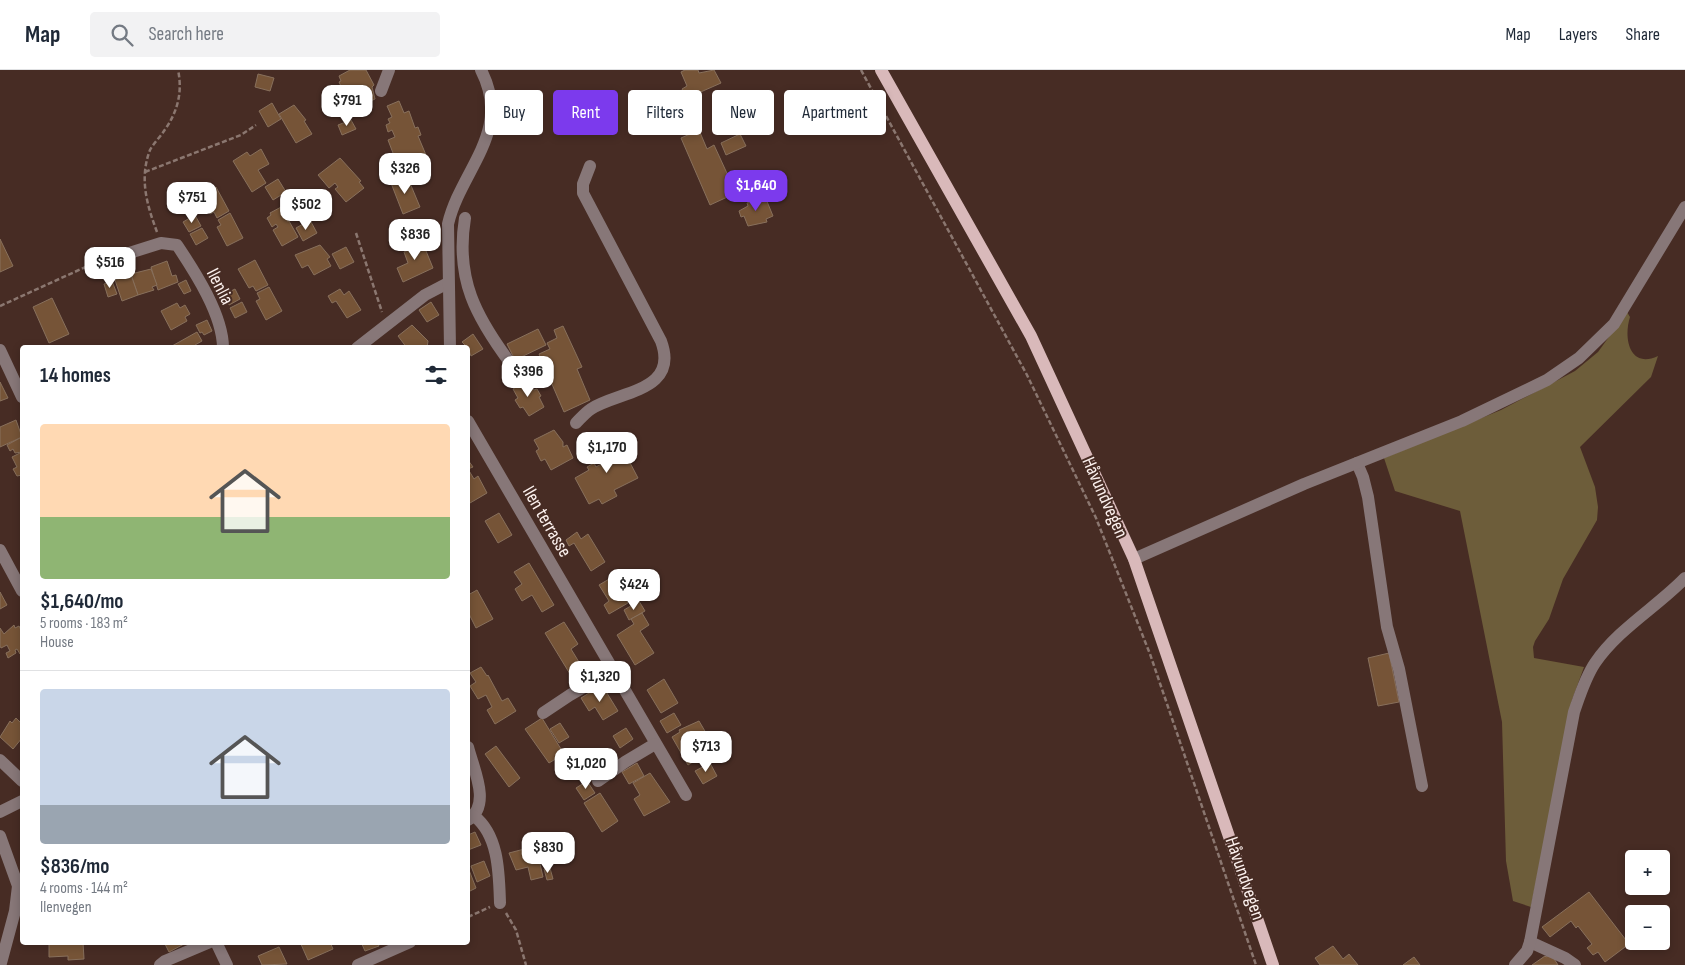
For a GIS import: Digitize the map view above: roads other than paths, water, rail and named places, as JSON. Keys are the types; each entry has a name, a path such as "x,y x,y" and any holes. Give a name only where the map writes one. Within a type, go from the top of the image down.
{"main road":[{"name":"Håvundvegen","path":"882,70 1030,336 1134,559 1172,665 1273,965"}],"street":[{"path":"381,91 389,70"},
{"path":"450,345 448,224 451,212 484,147 492,114 491,99 481,70"},
{"path":"576,423 591,409 640,390 651,383 662,370 666,356 661,341 583,193 583,184 590,166"},
{"path":"1134,559 1304,484 1499,405 1547,380 1579,358 1614,324 1685,208"},
{"path":"465,218 463,231 465,272 475,310 511,364"},
{"name":"Ilenlia","path":"104,262 160,243 176,245 186,259 219,324 222,345"},
{"path":"361,345 424,295 448,283"},
{"path":"0,350 20,394"},
{"name":"Ilen terrasse","path":"470,424 686,796"},
{"path":"1356,463 1363,477 1368,497 1387,627 1399,669 1422,786"},
{"path":"0,550 20,587"},
{"path":"1515,965 1527,951 1530,942 1574,712 1584,682 1594,664 1614,640 1685,578"},
{"path":"543,714 570,695 613,670"},
{"path":"598,781 655,744"},
{"path":"470,755 480,795 480,806 471,818 483,823 490,835 499,872 500,902"},
{"path":"0,760 20,779"},
{"path":"0,812 20,802"},
{"path":"0,836 18,886 15,911 1,963"},
{"path":"1530,942 1565,958 1575,965"},
{"path":"160,965 165,961 203,945"},
{"path":"217,945 227,965"},
{"path":"358,965 403,945"}]}
